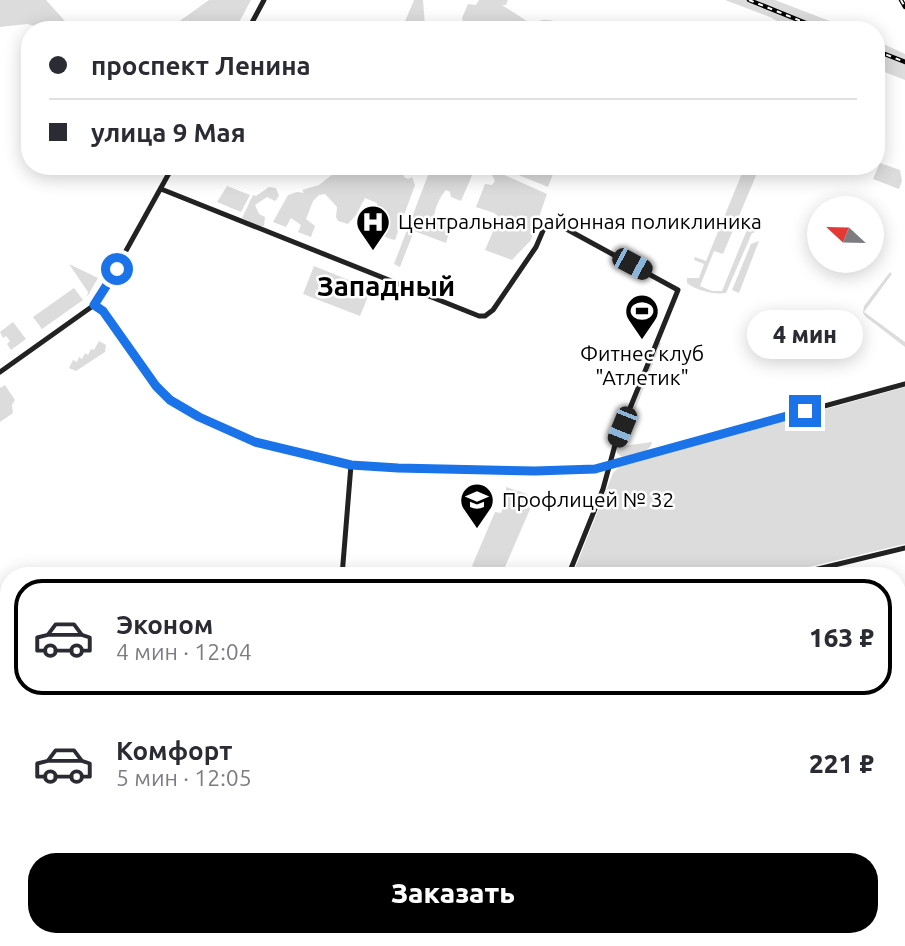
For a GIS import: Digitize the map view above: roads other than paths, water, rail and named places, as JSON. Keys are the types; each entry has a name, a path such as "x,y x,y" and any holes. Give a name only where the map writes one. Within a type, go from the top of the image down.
{"main road":[{"path":"253,21 264,0"},
{"path":"0,372 94,305 168,175"},
{"path":"161,189 476,315 485,316 493,310 536,247 548,219 678,290 615,445 603,489 572,567"},
{"path":"94,305 103,311 156,386 174,402 215,425 255,442 351,465 548,471 595,469 905,384"},
{"path":"342,567 351,465"},
{"path":"826,567 905,548"}],"railway":[{"path":"749,0 801,21"},
{"path":"901,0 905,7"},
{"path":"885,54 905,62"}],"place":[{"name":"Центральная районная поликлиника","path":"373,252"},
{"name":"Фитнес клуб \"Атлетик\"","path":"642,341"},
{"name":"Профлицей № 32","path":"477,530"}],"district":[{"name":"Западный","path":"386,286"}]}
